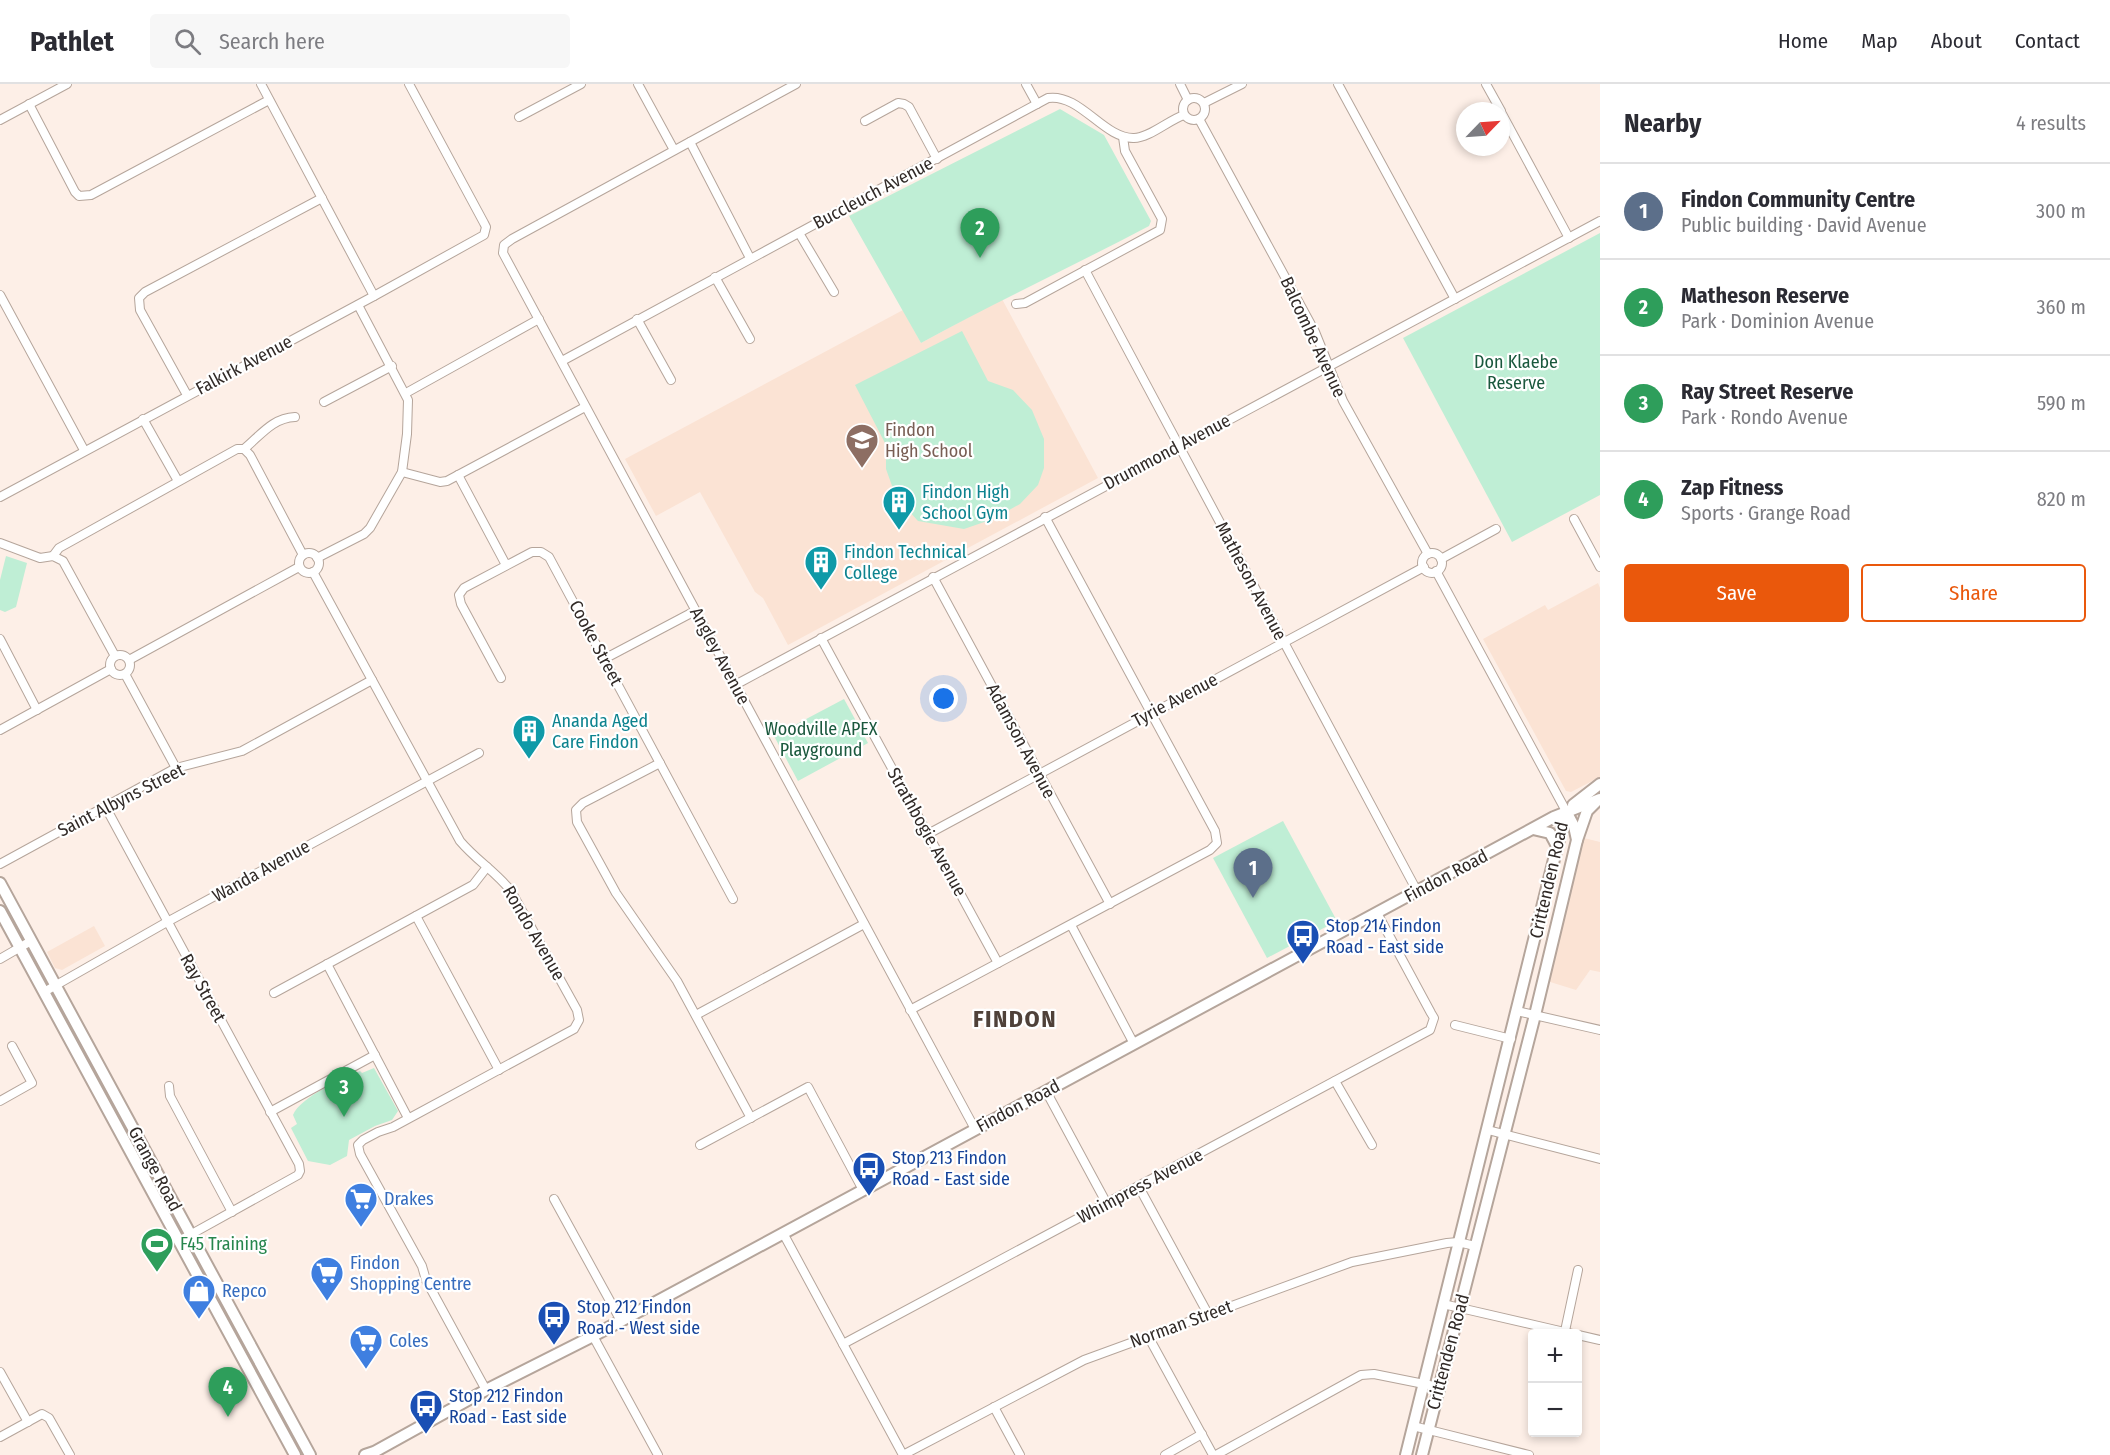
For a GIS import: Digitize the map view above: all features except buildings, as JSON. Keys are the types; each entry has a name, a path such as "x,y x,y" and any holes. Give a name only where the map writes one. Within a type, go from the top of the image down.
{"main road":[{"name":"Findon Road","path":"1566,811 1600,784"},
{"name":"Findon Road","path":"370,1454 1566,811 1600,799"},
{"path":"1577,840 1587,811 1600,799"},
{"name":"Crittenden Road","path":"1422,1455 1535,1015 1577,840 1574,826 1566,811"},
{"name":"Crittenden Road","path":"1406,1455 1566,811"},
{"path":"1533,829 1550,833 1557,846"},
{"name":"Grange Road","path":"0,883 311,1453"},
{"name":"Grange Road","path":"0,911 295,1455"},
{"path":"222,1319 238,1322"},
{"path":"228,1331 238,1322"}],"street":[{"path":"0,120 67,84"},
{"path":"261,84 374,296"},
{"name":"Falkirk Avenue","path":"0,497 481,238 485,231 484,223 409,84"},
{"path":"519,117 581,84"},
{"path":"638,84 674,150 785,87 796,84"},
{"path":"1026,84 1037,104"},
{"path":"1180,84 1188,99"},
{"path":"1204,103 1242,84"},
{"path":"1338,84 1455,299"},
{"path":"1486,84 1496,102"},
{"name":"Buccleuch Avenue","path":"562,361 1048,98 1065,99 1123,137"},
{"path":"1188,99 1198,99 1204,103 1205,110 1199,119 1189,119 1184,114 1184,105 1188,99"},
{"path":"29,105 75,192 79,196 84,196 91,195 269,100"},
{"path":"865,121 898,103 904,104 909,107 937,159"},
{"path":"1016,304 1025,303 1160,230 1163,225 1162,219 1125,151 1123,137 1136,139 1184,114"},
{"name":"Balcombe Avenue","path":"1199,119 1315,332 1343,401 1428,554"},
{"path":"1510,128 1569,238"},
{"path":"690,142 750,258"},
{"name":"Angley Avenue","path":"674,150 512,239 504,245 503,253 975,1129"},
{"path":"187,395 140,310 139,298 145,291 322,198"},
{"name":"Drummond Avenue","path":"735,685 1600,221"},
{"path":"798,233 834,292"},
{"name":"Matheson Avenue","path":"1085,270 1418,891"},
{"path":"716,277 750,339"},
{"path":"0,295 84,450"},
{"path":"317,558 364,534 370,528 402,472 407,434 408,400 358,305"},
{"path":"406,393 539,319"},
{"path":"637,319 671,380"},
{"path":"324,402 392,366"},
{"path":"402,472 440,482 458,475 585,407"},
{"path":"244,450 260,432 286,417 295,417"},
{"path":"143,419 178,481"},
{"path":"53,556 59,549 237,449 244,450 250,455 303,555"},
{"path":"458,475 506,565"},
{"path":"910,1010 1210,850 1217,843 1215,831 1046,517"},
{"path":"1574,519 1600,567"},
{"path":"1441,559 1496,529"},
{"path":"0,543 40,558 53,556 63,561 115,656"},
{"name":"Cooke Street","path":"501,678 460,604 459,595 464,588 506,565 532,552 541,552 549,557 734,898"},
{"path":"312,554 317,558 318,567 313,572 305,573 299,567 299,560 303,555 312,554"},
{"path":"1428,554 1437,554 1441,559 1442,565 1436,572 1431,572 1424,567 1422,561 1428,554"},
{"path":"129,660 299,567"},
{"name":"Tyrie Avenue","path":"928,834 1424,567"},
{"name":"Rondo Avenue","path":"313,572 460,841 473,856 503,880 512,891 577,1010 579,1020 574,1029 363,1140 358,1145 360,1154 422,1266 426,1280 486,1390"},
{"path":"1436,572 1566,811"},
{"name":"Adamson Avenue","path":"933,577 1110,904"},
{"path":"604,659 695,611"},
{"name":"Strathbogie Avenue","path":"820,638 998,963"},
{"path":"0,639 37,710"},
{"path":"115,656 124,656 129,660 130,666 125,674"},
{"path":"115,656 111,661 111,669 116,674 125,674"},
{"path":"0,730 111,669"},
{"path":"125,674 176,768"},
{"name":"Saint Albyns Street","path":"0,864 176,768 242,751 372,680"},
{"name":"Wanda Avenue","path":"44,992 167,922 479,753"},
{"path":"660,763 583,803 576,810 577,822 616,893 677,981 751,1118"},
{"name":"Ray Street","path":"105,806 300,1164 298,1175 232,1212"},
{"path":"274,993 472,885 487,867"},
{"name":"Whimpress Avenue","path":"843,1344 1430,1030 1433,1024 1431,1013 1377,913"},
{"path":"416,916 499,1070"},
{"path":"696,1015 864,924"},
{"path":"1071,925 1134,1044"},
{"path":"0,959 31,941"},
{"path":"327,964 408,1118"},
{"path":"1517,1011 1600,1030"},
{"path":"1455,1025 1511,1039"},
{"path":"0,1101 32,1083 12,1046"},
{"path":"270,1112 375,1055"},
{"path":"1335,1081 1372,1145"},
{"path":"169,1086 170,1096 232,1212 179,1241"},
{"path":"700,1145 808,1087 863,1190"},
{"path":"1046,1091 1107,1204"},
{"path":"1488,1130 1600,1159"},
{"path":"1139,1187 1208,1314"},
{"path":"554,1199 621,1321"},
{"path":"783,1233 903,1455"},
{"name":"Norman Street","path":"903,1455 1084,1360 1208,1314 1352,1262 1458,1242 1475,1246"},
{"path":"1569,1329 1578,1270"},
{"path":"1443,1304 1555,1329"},
{"path":"593,1336 658,1455"},
{"path":"1148,1336 1215,1455 1361,1376 1374,1374 1439,1387"},
{"path":"1582,1336 1600,1340"},
{"path":"0,1372 28,1422"},
{"path":"994,1407 1020,1455"},
{"path":"0,1437 42,1414 49,1418 70,1455"},
{"path":"1413,1426 1529,1455"},
{"path":"1165,1455 1202,1434"},
{"path":"1483,1455 1485,1444"}],"shaded area":[{"name":"Findon High School","path":"1002,299 1098,478 788,645 763,598 755,592 700,492 656,516 625,459 903,310 921,343"},
{"path":"1598,583 1600,588 1600,777 1571,792 1566,791 1483,639 1545,605 1548,610"},
{"path":"1584,838 1600,842 1600,972 1590,970 1576,990 1547,981"},
{"path":"94,926 105,946 62,970 55,968 47,952"}],"green space":[{"path":"1060,109 1104,135 1151,221 1149,226 921,343 849,216"},
{"name":"Don Klaebe Reserve","path":"1600,233 1600,495 1512,542 1403,338"},
{"path":"962,331 988,381 1013,390 1032,410 1044,439 1044,468 1038,485 1020,504 993,519 964,529 918,521 896,497 886,469 886,445 855,385"},
{"path":"6,556 27,563 16,607 5,612 0,610 0,580"},
{"name":"Woodville APEX Playground","path":"844,699 868,743 798,781 774,736"},
{"path":"1283,821 1337,921 1267,958 1213,858"},
{"path":"374,1068 398,1111 392,1120 349,1140 347,1156 330,1165 308,1161 291,1128 297,1124 293,1115 297,1108 313,1095 333,1084 360,1071 362,1073"}],"place":[{"name":"Matheson Reserve","path":"980,258"},
{"name":"Findon High School","path":"862,469"},
{"name":"Findon High School Gym","path":"899,531"},
{"name":"Findon Technical College","path":"821,591"},
{"name":"Ananda Aged Care Findon","path":"529,760"},
{"name":"Findon Community Centre","path":"1253,898"},
{"name":"Stop 214 Findon Road - East side","path":"1303,965"},
{"name":"Ray Street Reserve","path":"344,1117"},
{"name":"Stop 213 Findon Road - East side","path":"869,1197"},
{"name":"Drakes","path":"361,1228"},
{"name":"F45 Training","path":"157,1273"},
{"name":"Findon Shopping Centre","path":"327,1302"},
{"name":"Repco","path":"199,1320"},
{"name":"Stop 212 Findon Road - West side","path":"554,1346"},
{"name":"Coles","path":"366,1370"},
{"name":"Zap Fitness","path":"228,1417"},
{"name":"Stop 212 Findon Road - East side","path":"426,1435"}],"district":[{"name":"FINDON","path":"1015,1019"}]}
